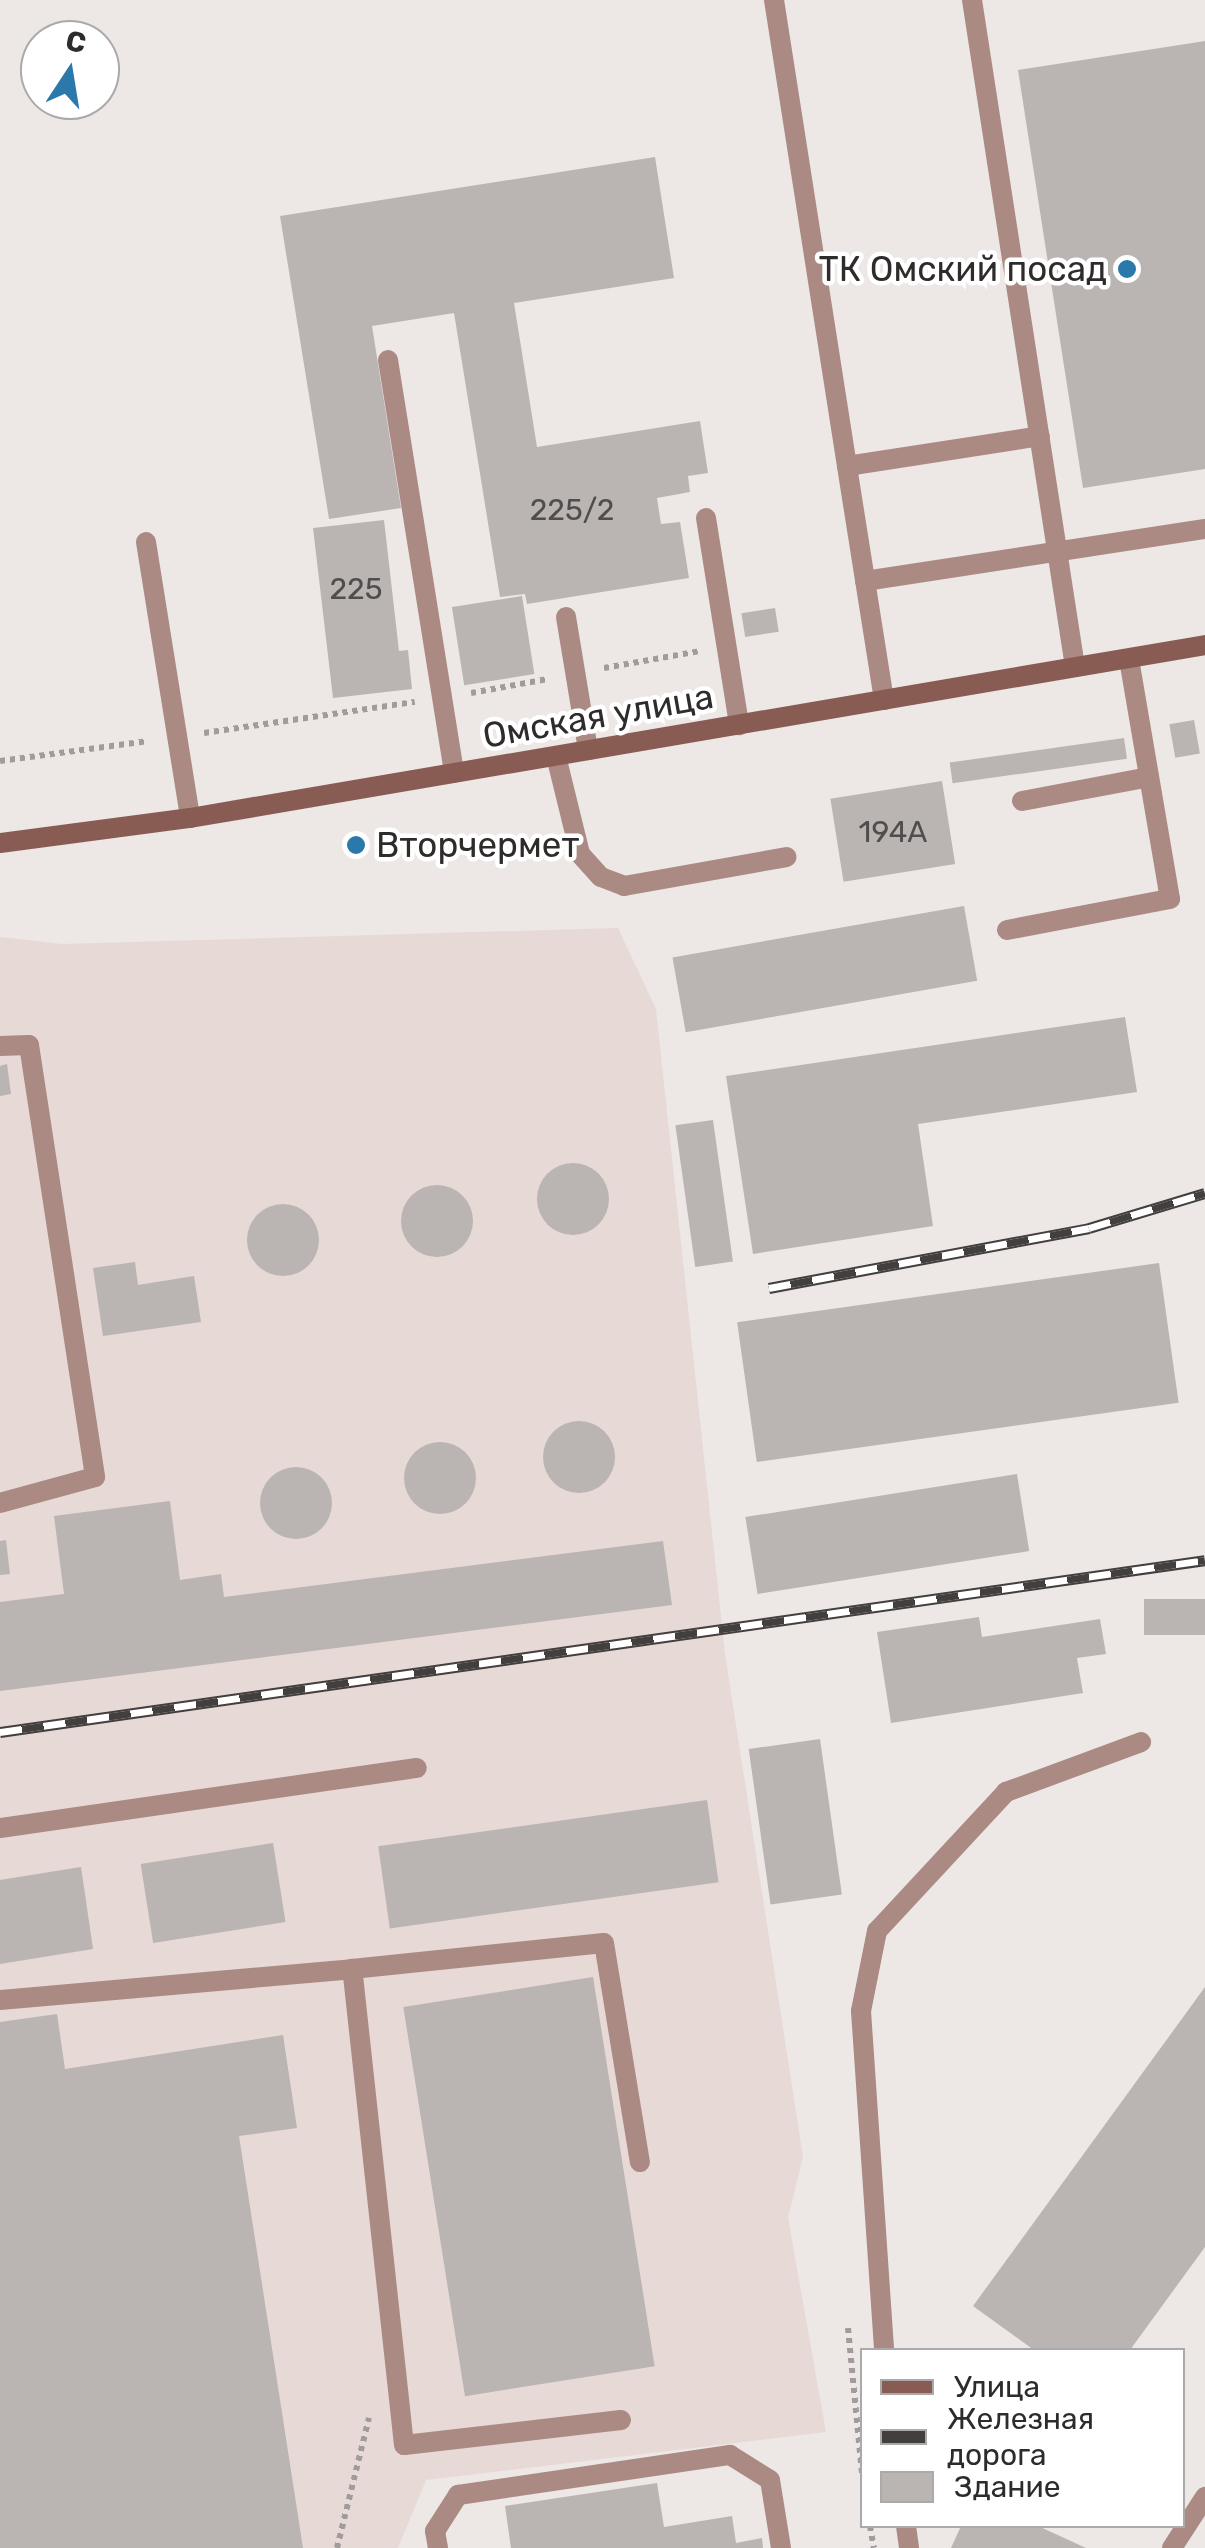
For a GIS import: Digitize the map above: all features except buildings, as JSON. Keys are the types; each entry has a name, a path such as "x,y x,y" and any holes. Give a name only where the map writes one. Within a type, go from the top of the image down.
{"street":[{"path":"774,0 884,700"},
{"path":"972,0 1075,667"},
{"path":"388,360 454,773"},
{"path":"847,466 1040,436"},
{"path":"706,518 738,725"},
{"path":"865,581 1205,528"},
{"path":"146,542 190,818"},
{"path":"566,617 588,750"},
{"name":"Омская улица","path":"0,843 190,818 1205,645"},
{"path":"1008,930 1170,900 1129,658"},
{"path":"556,756 580,854 601,877 624,886 786,858"},
{"path":"1022,801 1149,777"},
{"path":"0,1046 29,1045 95,1476 0,1503"},
{"path":"884,2348 860,2010 878,1931 1006,1792 1142,1742"},
{"path":"0,1828 417,1768"},
{"path":"0,2000 604,1943 640,2162"},
{"path":"352,1969 404,2445 621,2420"},
{"path":"438,2548 435,2531 458,2496 730,2455 770,2480 781,2548"},
{"path":"1185,2528 1205,2497"}],"path":[{"path":"0,761 442,698 725,646"},
{"path":"848,2323 860,2452"},
{"path":"337,2548 374,2400"}],"shaded area":[{"path":"618,928 656,1009 725,1654 803,2157 788,2218 826,2432 426,2480 398,2548 0,2548 0,937 62,944"}],"railway":[{"path":"769,1288 1089,1228 1205,1193"},
{"path":"0,1732 1205,1560"}],"place":[{"name":"ТК Омский посад","path":"1127,269"},
{"name":"Вторчермет","path":"356,845"}]}
